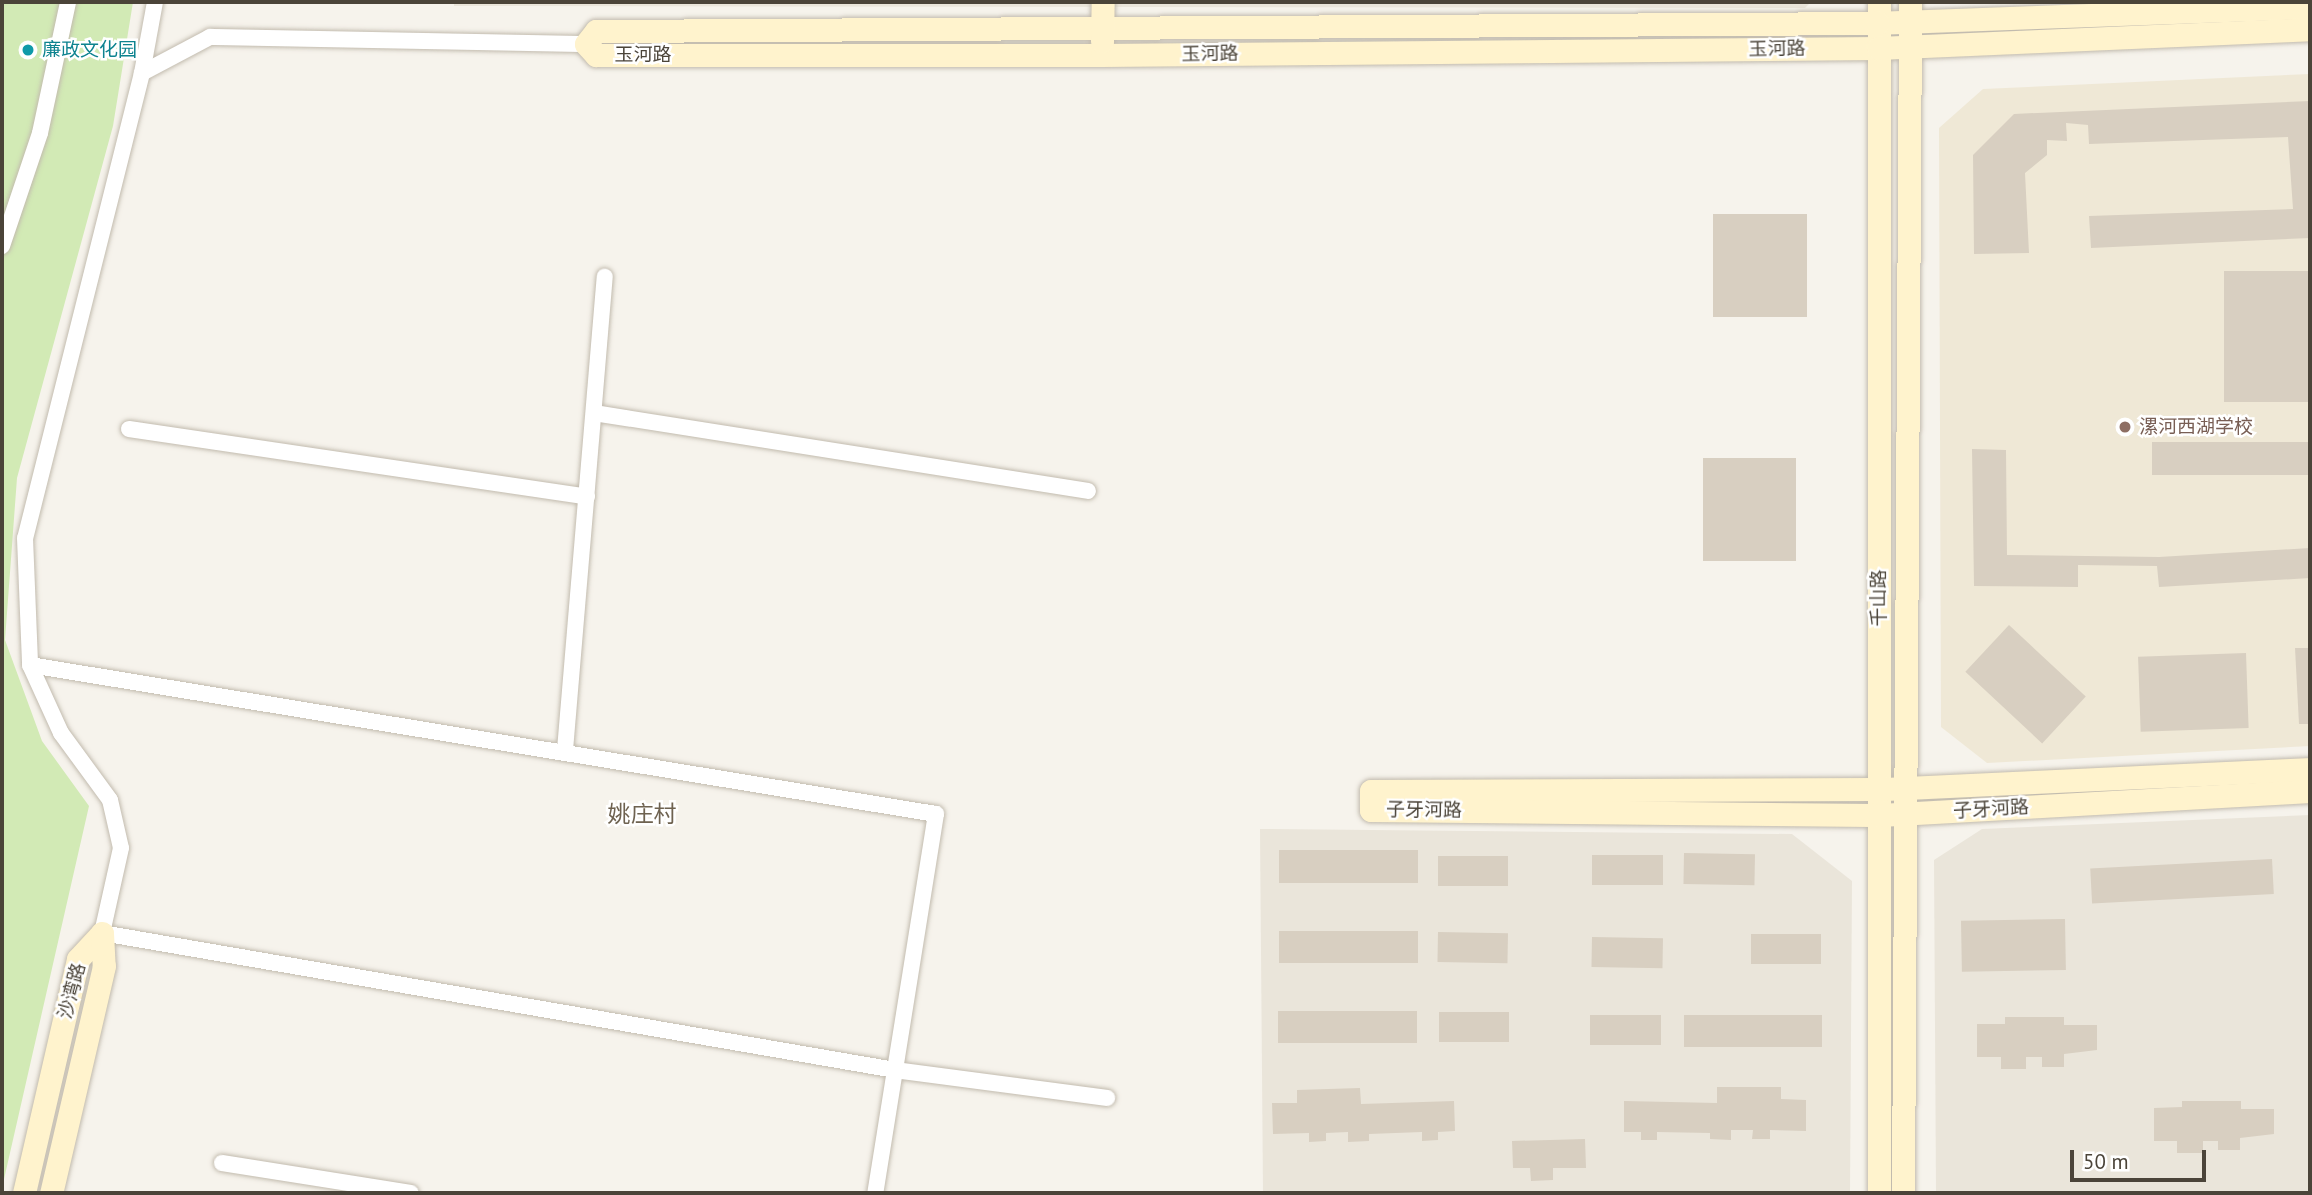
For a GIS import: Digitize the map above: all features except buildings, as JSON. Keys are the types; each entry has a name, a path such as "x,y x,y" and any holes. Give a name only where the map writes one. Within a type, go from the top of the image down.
{"street":[{"path":"2,246 40,133 68,2"},
{"path":"155,2 142,74 25,538 30,665 61,733 110,800 121,848 103,933 895,1070 1107,1098"},
{"path":"1102,2 1102,55"},
{"name":"玉河路","path":"2310,7 596,31 586,44 596,55 1102,55 1878,48 2310,29"},
{"name":"千山路","path":"1878,12 1879,1193"},
{"name":"千山路","path":"1903,1193 1910,12"},
{"path":"142,74 210,37 586,44"},
{"path":"565,750 605,277"},
{"path":"594,413 1088,491"},
{"path":"130,429 587,497"},
{"path":"30,665 565,750 936,814 875,1193"},
{"name":"子牙河路","path":"2310,769 1880,789 1371,791 1371,810 1880,815 2310,791"},
{"name":"沙湾路","path":"24,1193 78,959 103,933"},
{"name":"沙湾路","path":"51,1193 104,966 103,933"},
{"path":"222,1163 411,1193"}],"shaded area":[{"path":"454,2 1811,2 1805,8 454,6"},
{"name":"漯河西湖学校","path":"2310,74 2310,746 1987,763 1941,727 1939,128 1983,89"},
{"path":"2310,815 2310,1193 1936,1193 1934,860 1982,829"},
{"path":"1260,829 1792,834 1852,881 1850,1193 1263,1193"}],"green space":[{"path":"2,2 133,2 113,126 17,478 5,640 42,741 89,806 2,1188"}],"place":[{"name":"廉政文化园","path":"28,50"},
{"name":"漯河西湖学校","path":"2125,427"}],"district":[{"name":"姚庄村","path":"642,814"}]}
